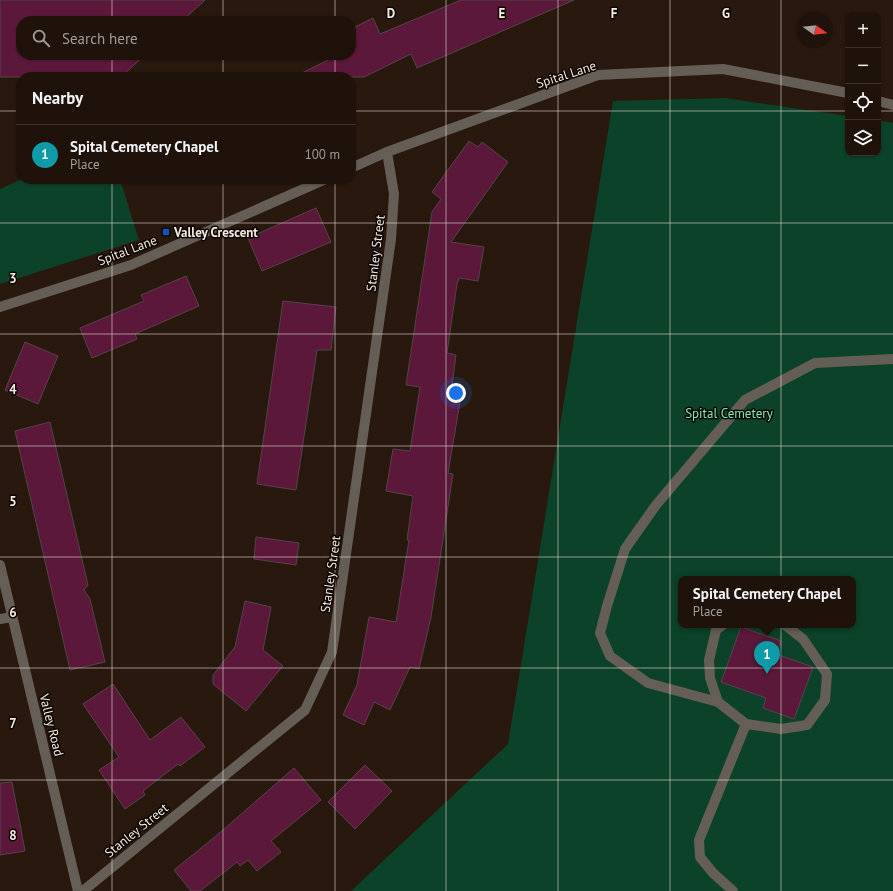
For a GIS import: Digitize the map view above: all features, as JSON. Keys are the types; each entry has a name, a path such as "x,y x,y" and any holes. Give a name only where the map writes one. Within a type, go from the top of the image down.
{"street":[{"name":"Spital Lane","path":"356,166 387,152 598,75 723,69 845,92"},
{"path":"881,101 893,105"},
{"name":"Stanley Street","path":"83,891 305,710 332,652 390,239 394,194 387,152"},
{"name":"Spital Lane","path":"0,307 131,265 315,184"},
{"path":"789,628 803,639 828,674 825,700 807,725 781,729 746,724 718,702 648,683 610,656 600,633 625,549 656,505 744,400 815,363 893,359"},
{"name":"Valley Road","path":"0,565 78,891"},
{"path":"0,619 12,617"},
{"path":"718,702 710,678 709,660 716,630 719,628"},
{"path":"732,891 713,873 700,857 699,840 746,724"}],"green space":[{"name":"Spital Cemetery","path":"725,98 845,116 845,156 881,156 881,121 893,123 893,891 351,891 508,744 613,101"},
{"path":"16,182 16,184 122,184 139,240 0,284 0,189"}],"building":[{"path":"0,0 205,0 187,16 16,16 16,60 140,60 126,72 16,72 16,77 0,77"},
{"path":"461,0 574,0 417,68 411,54 364,77 356,77 356,72 304,72 328,60 356,60 356,26 373,18 380,34"},
{"path":"469,141 478,147 482,142 508,162 451,242 484,247 478,281 459,278 447,353 456,355 450,400 460,402 448,473 453,474 431,617 419,669 410,667 390,710 374,702 364,725 343,715 357,685 369,617 396,622 409,540 407,540 413,496 386,491 393,449 410,451 420,387 406,385 432,212 441,199 432,192"},
{"path":"316,208 331,242 262,271 248,238"},
{"path":"186,276 199,306 135,334 137,339 92,358 80,328 144,301 141,295"},
{"path":"283,301 336,307 331,350 317,350 296,490 257,484"},
{"path":"25,342 58,356 38,404 5,390"},
{"path":"50,422 88,585 84,590 90,599 105,662 70,670 15,431"},
{"path":"256,537 299,543 296,565 254,559"},
{"path":"245,601 271,607 263,650 283,666 246,711 213,684 213,675 235,647"},
{"path":"741,628 781,641 776,654 813,667 794,719 763,708 766,698 721,682"},
{"path":"113,684 150,740 181,717 205,747 180,766 178,764 143,791 145,795 125,809 99,770 119,757 83,704"},
{"path":"365,765 392,791 355,829 328,802"},
{"path":"294,768 321,800 271,841 281,852 257,871 248,860 240,866 237,862 200,891 191,891 174,870 216,836"},
{"path":"12,782 25,851 0,855 0,783"}],"place":[{"name":"Valley Crescent","path":"166,232"},
{"name":"Spital Cemetery Chapel","path":"767,674"}]}
